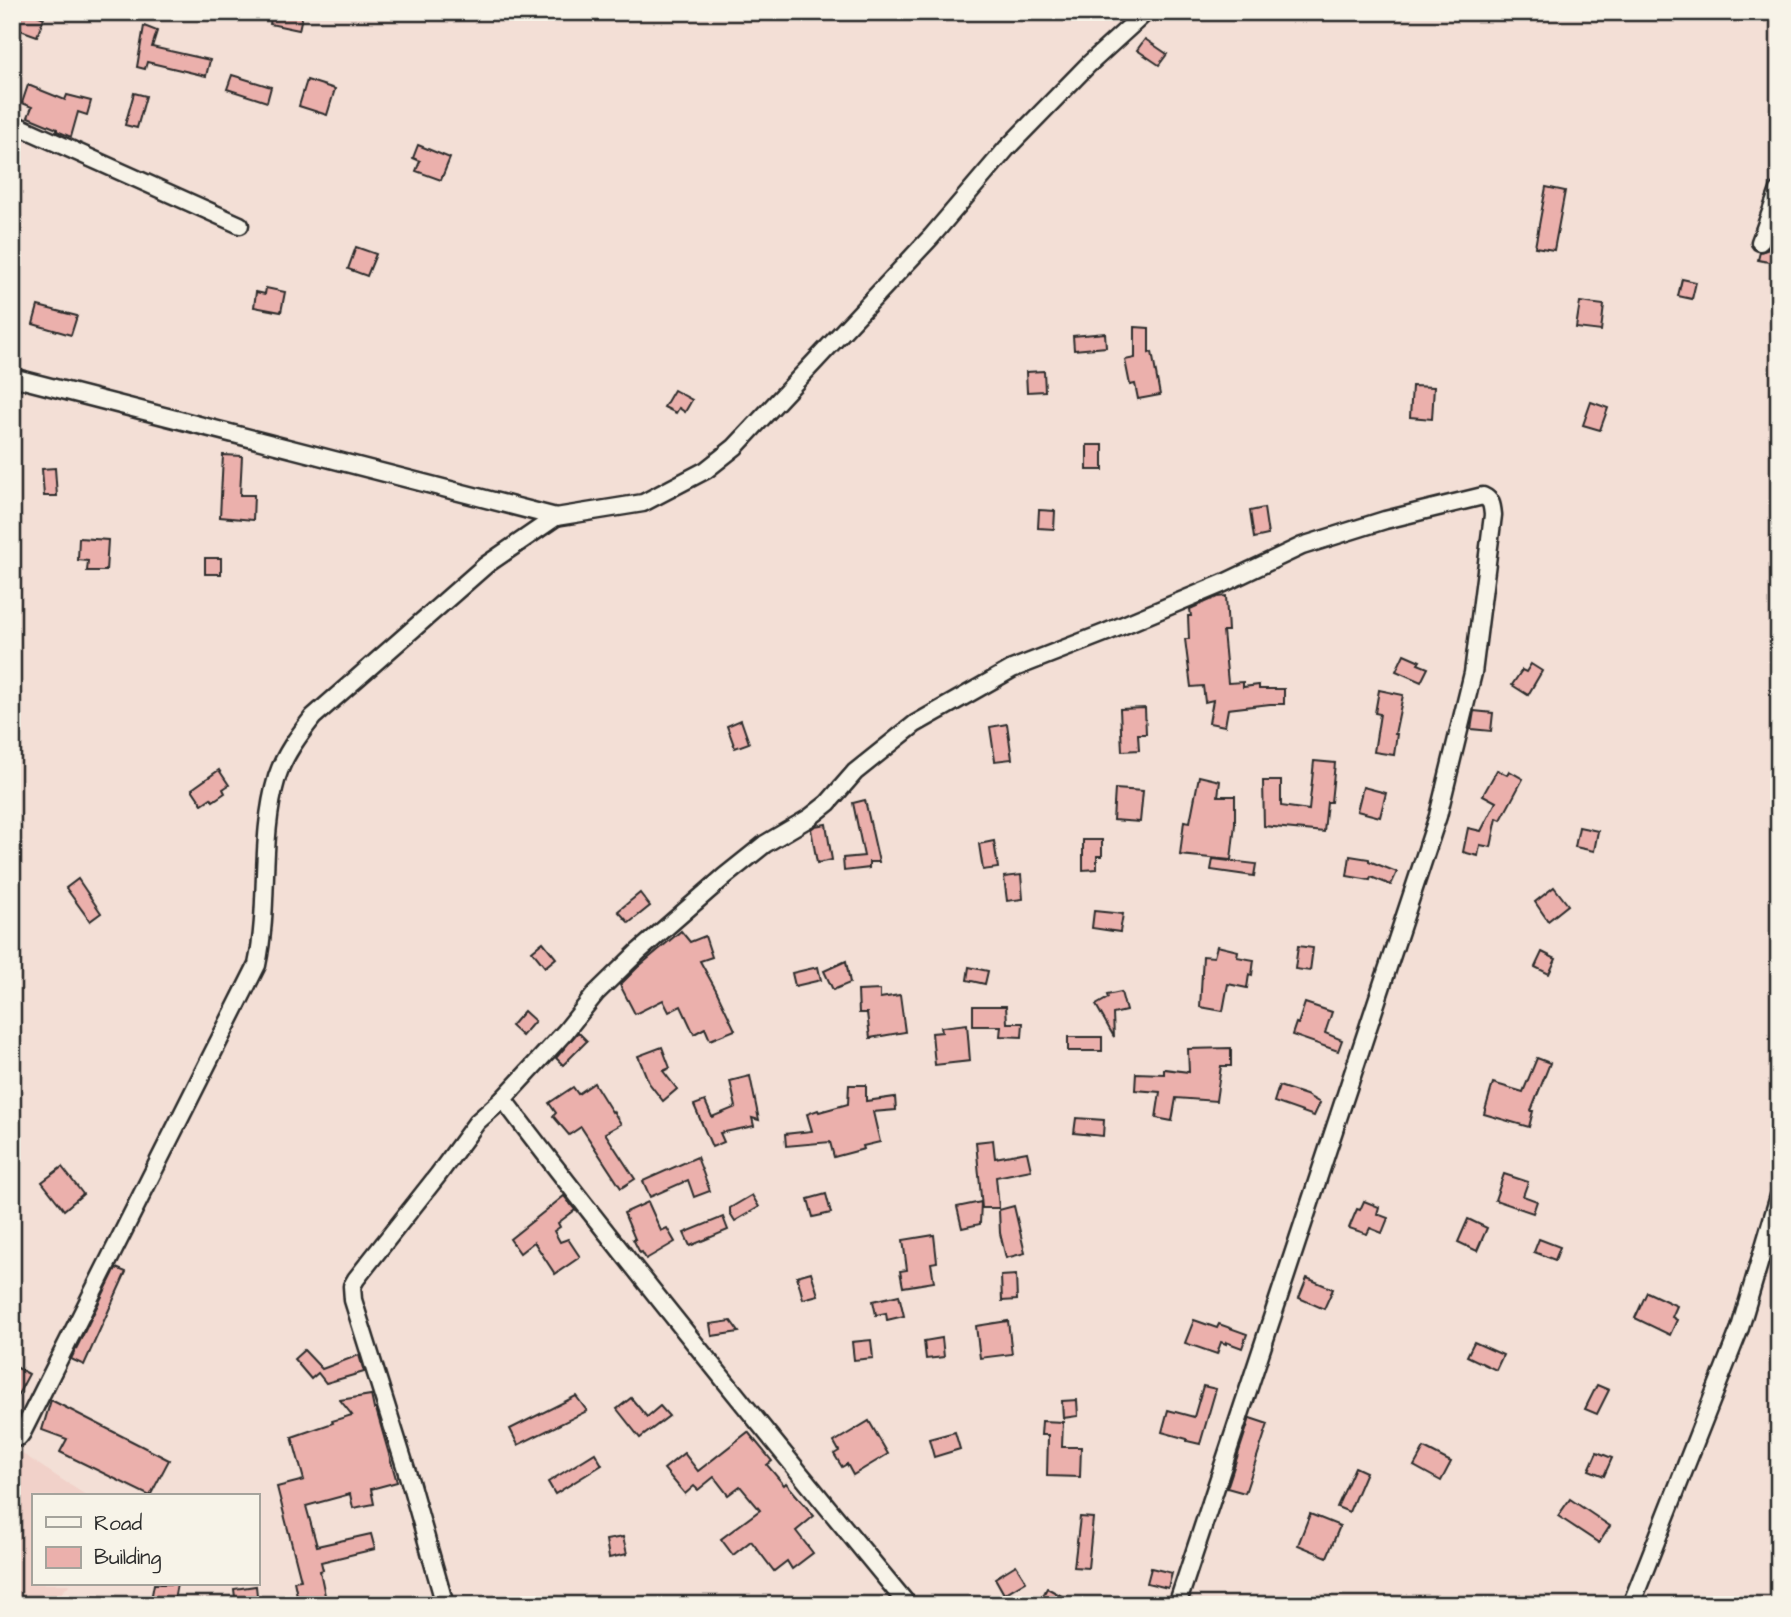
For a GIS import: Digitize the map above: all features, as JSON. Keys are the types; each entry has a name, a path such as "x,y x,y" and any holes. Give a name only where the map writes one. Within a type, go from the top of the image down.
{"street":[{"path":"12,377 556,517 643,503 706,470 735,447 931,237 1007,148 1089,64 1146,12"},
{"path":"12,123 240,225"},
{"path":"1760,242 1779,190"},
{"path":"445,1605 353,1300 352,1286 477,1122 503,1099 565,1032 596,993 724,876 765,844 809,818 828,803 855,772 915,724 1012,669 1224,583 1302,545 1483,496 1492,503 1493,515 1473,673 1438,816 1177,1605"},
{"path":"12,1437 19,1437 22,1433 257,965 271,802 278,775 295,739 313,717 486,565 556,517"},
{"path":"503,1099 714,1368 908,1605"},
{"path":"1631,1605 1740,1328 1779,1196"}],"shaded area":[{"path":"12,1447 84,1494 32,1494 32,1586 68,1586 50,1605 12,1605"}],"building":[{"path":"12,12 30,12 44,18 37,36 12,27"},
{"path":"272,12 303,12 299,30 270,24"},
{"path":"144,26 157,31 152,47 210,60 206,76 147,62 145,69 137,67"},
{"path":"1145,39 1167,54 1159,65 1137,50"},
{"path":"232,75 271,87 267,102 227,89"},
{"path":"307,80 335,89 327,115 299,106"},
{"path":"28,85 65,100 67,95 91,101 87,115 78,112 71,137 28,117 32,107 22,103"},
{"path":"134,93 146,96 137,128 125,125"},
{"path":"418,145 450,158 441,180 416,171 420,161 413,158"},
{"path":"1546,187 1565,191 1554,250 1535,247"},
{"path":"1773,238 1779,240 1779,264 1758,260 1760,252 1767,250"},
{"path":"356,247 376,254 367,276 348,269"},
{"path":"1682,279 1696,282 1692,299 1678,296"},
{"path":"266,288 285,292 281,312 254,307 256,292 265,294"},
{"path":"1580,302 1604,305 1601,331 1576,328"},
{"path":"38,306 77,316 71,335 33,324"},
{"path":"1135,327 1149,328 1149,353 1152,352 1160,395 1138,399 1135,384 1130,385 1125,360 1135,358"},
{"path":"1105,333 1106,347 1074,350 1073,336"},
{"path":"1044,371 1045,391 1027,392 1026,372"},
{"path":"1412,386 1434,387 1432,419 1410,417"},
{"path":"674,390 692,400 685,412 679,408 676,413 664,407"},
{"path":"1591,402 1608,408 1600,430 1583,425"},
{"path":"1087,445 1103,445 1103,470 1087,470"},
{"path":"223,455 242,456 240,495 254,495 253,520 220,517"},
{"path":"55,468 57,496 44,496 42,469"},
{"path":"1264,508 1268,535 1254,538 1250,511"},
{"path":"1039,510 1055,511 1054,529 1038,528"},
{"path":"79,538 108,540 106,571 87,571 88,561 78,560"},
{"path":"205,558 221,558 221,574 205,574"},
{"path":"1226,596 1228,631 1223,631 1228,683 1243,682 1243,687 1259,685 1259,689 1284,689 1284,704 1228,709 1225,726 1209,723 1213,700 1205,702 1203,686 1191,687 1185,639 1189,639 1190,609 1217,597"},
{"path":"1404,654 1428,668 1421,682 1396,671"},
{"path":"1531,664 1542,671 1528,695 1512,685 1522,670 1526,672"},
{"path":"1379,690 1403,695 1395,734 1394,755 1374,752 1380,714 1375,713"},
{"path":"1145,708 1146,734 1138,734 1139,750 1122,751 1120,709"},
{"path":"1474,711 1493,713 1491,731 1471,729"},
{"path":"741,720 749,743 735,748 727,726"},
{"path":"1007,724 1012,759 995,761 990,727"},
{"path":"1314,761 1335,763 1331,802 1327,802 1324,832 1264,826 1263,781 1281,781 1281,806 1309,810"},
{"path":"219,770 229,785 223,789 225,793 202,804 192,789"},
{"path":"1497,770 1507,775 1509,771 1523,779 1501,820 1497,818 1491,847 1480,845 1478,856 1463,852 1468,828 1481,831 1496,802 1483,795"},
{"path":"1199,776 1220,781 1218,796 1235,796 1231,860 1180,855 1184,821 1190,822"},
{"path":"1363,787 1386,793 1380,817 1357,811"},
{"path":"1115,789 1143,791 1140,822 1113,820"},
{"path":"865,800 879,862 869,862 869,868 844,871 843,858 864,856 853,803"},
{"path":"826,824 832,860 817,863 811,829"},
{"path":"1579,827 1598,831 1594,851 1575,847"},
{"path":"1083,840 1102,840 1102,856 1097,856 1097,869 1083,870"},
{"path":"994,841 998,868 983,870 979,844"},
{"path":"1350,856 1369,859 1397,872 1391,885 1371,877 1370,880 1347,876"},
{"path":"1213,859 1256,864 1254,876 1211,870"},
{"path":"1021,875 1023,899 1007,901 1004,877"},
{"path":"78,879 101,913 90,921 66,888"},
{"path":"1554,887 1568,905 1548,921 1535,902"},
{"path":"640,893 650,906 629,923 618,911"},
{"path":"1094,911 1123,914 1120,932 1092,928"},
{"path":"681,931 690,942 705,936 712,957 700,961 735,1030 710,1040 705,1028 694,1034 681,1006 669,1012 663,1000 635,1014 620,985"},
{"path":"543,942 556,958 545,967 532,951"},
{"path":"1217,946 1238,951 1237,957 1254,960 1247,988 1228,984 1223,1011 1200,1007 1203,956 1214,957"},
{"path":"1298,946 1313,948 1310,971 1295,969"},
{"path":"1542,952 1556,959 1549,974 1535,967"},
{"path":"846,961 850,983 833,990 824,971"},
{"path":"818,967 821,980 795,986 792,973"},
{"path":"969,967 988,971 985,984 967,980"},
{"path":"880,990 880,998 900,995 905,1032 870,1038 867,1013 859,1013 858,991"},
{"path":"1121,992 1126,1011 1113,1014 1114,1037 1096,1005 1108,998 1107,995"},
{"path":"1305,1003 1332,1012 1325,1033 1342,1040 1338,1051 1292,1035"},
{"path":"973,1006 1006,1006 1007,1023 1023,1023 1022,1037 1000,1036 1001,1026 973,1026"},
{"path":"524,1011 535,1021 522,1036 511,1026"},
{"path":"967,1024 970,1061 935,1065 932,1033 942,1032 941,1027"},
{"path":"578,1032 587,1041 563,1065 556,1058"},
{"path":"1068,1037 1102,1037 1102,1051 1068,1051"},
{"path":"662,1047 670,1068 663,1071 677,1089 663,1101 649,1083 638,1056"},
{"path":"1231,1048 1231,1066 1221,1066 1216,1101 1176,1098 1172,1121 1156,1118 1160,1092 1135,1090 1136,1073 1164,1074 1164,1069 1189,1072 1188,1049"},
{"path":"1537,1058 1550,1063 1531,1111 1529,1127 1484,1114 1493,1083 1523,1092"},
{"path":"750,1076 759,1120 752,1118 754,1126 720,1133 724,1142 712,1147 694,1105 705,1101 712,1117 736,1107 730,1081"},
{"path":"594,1083 621,1124 605,1133 635,1179 621,1188 581,1127 569,1135 553,1116 556,1113 549,1103 573,1087 578,1094"},
{"path":"849,1085 866,1085 866,1101 895,1097 896,1110 873,1112 880,1142 834,1157 830,1142 786,1146 785,1134 812,1131 807,1114 848,1104"},
{"path":"1279,1086 1320,1103 1314,1116 1274,1102"},
{"path":"1076,1118 1104,1120 1103,1136 1074,1133"},
{"path":"993,1140 995,1158 1027,1152 1031,1170 996,1177 999,1208 982,1208 976,1142"},
{"path":"697,1157 710,1191 694,1197 688,1180 650,1197 643,1181"},
{"path":"62,1167 83,1194 64,1210 42,1182"},
{"path":"1504,1174 1528,1182 1523,1196 1537,1201 1533,1213 1495,1200"},
{"path":"826,1194 831,1213 813,1217 808,1199"},
{"path":"752,1195 759,1207 735,1221 730,1208"},
{"path":"564,1196 575,1210 558,1223 560,1227 554,1231 560,1242 568,1239 580,1257 555,1274 534,1242 520,1253 510,1239"},
{"path":"1364,1201 1379,1207 1377,1214 1388,1218 1382,1233 1370,1228 1367,1234 1349,1228 1357,1209 1360,1210"},
{"path":"648,1202 661,1231 667,1228 675,1242 646,1259 633,1239 624,1213"},
{"path":"981,1202 980,1224 962,1228 957,1207"},
{"path":"1014,1206 1025,1253 1006,1258 1000,1233 999,1210"},
{"path":"723,1217 728,1230 690,1246 684,1233"},
{"path":"1468,1219 1487,1228 1477,1251 1458,1242"},
{"path":"934,1235 937,1262 931,1263 934,1282 903,1287 900,1271 907,1270 903,1240"},
{"path":"1539,1239 1560,1247 1555,1260 1534,1252"},
{"path":"116,1268 126,1272 84,1365 71,1359"},
{"path":"811,1272 818,1295 803,1299 797,1276"},
{"path":"1016,1275 1017,1300 1002,1301 1001,1276"},
{"path":"1307,1278 1333,1289 1324,1309 1299,1298"},
{"path":"1647,1292 1677,1306 1672,1317 1677,1320 1670,1335 1635,1318"},
{"path":"899,1295 904,1316 887,1320 886,1313 876,1315 873,1301"},
{"path":"1194,1320 1217,1328 1219,1324 1247,1334 1242,1348 1221,1342 1217,1354 1185,1343"},
{"path":"731,1321 739,1332 712,1336 710,1324"},
{"path":"1008,1321 1012,1354 980,1358 976,1326"},
{"path":"942,1338 944,1357 926,1359 924,1341"},
{"path":"871,1340 873,1358 854,1360 852,1342"},
{"path":"1474,1342 1503,1355 1496,1370 1467,1356"},
{"path":"304,1350 322,1369 359,1355 364,1372 326,1383 318,1373 311,1379 294,1359"},
{"path":"12,1365 29,1374 12,1406"},
{"path":"1597,1385 1609,1390 1597,1414 1585,1409"},
{"path":"1203,1386 1216,1389 1200,1444 1162,1432 1168,1410 1194,1417"},
{"path":"371,1395 397,1482 371,1489 374,1504 353,1508 350,1494 306,1506 317,1546 371,1534 375,1549 321,1562 323,1570 320,1571 327,1605 299,1605 294,1581 301,1580 277,1487 304,1480 292,1437 352,1415 340,1400"},
{"path":"576,1396 587,1411 518,1445 510,1429"},
{"path":"631,1398 647,1417 660,1406 669,1416 640,1438 617,1409"},
{"path":"51,1400 169,1460 151,1494 146,1494 60,1452 67,1439 42,1430"},
{"path":"1077,1400 1078,1416 1063,1418 1062,1401"},
{"path":"1250,1418 1268,1424 1245,1493 1227,1488"},
{"path":"869,1421 888,1454 853,1475 847,1464 842,1467 834,1454 839,1451 834,1442"},
{"path":"1042,1421 1063,1422 1062,1447 1081,1447 1080,1477 1047,1476 1048,1435 1041,1435"},
{"path":"748,1432 772,1461 767,1465 814,1516 796,1531 813,1553 792,1569 787,1561 774,1571 751,1541 733,1555 721,1539 760,1510 740,1486 728,1495 714,1477 698,1490 694,1486 685,1494 664,1469 684,1453 698,1471"},
{"path":"955,1432 960,1449 934,1457 929,1439"},
{"path":"1424,1448 1451,1462 1441,1481 1414,1466"},
{"path":"1597,1452 1612,1458 1604,1476 1589,1470"},
{"path":"595,1453 602,1465 555,1494 548,1482"},
{"path":"1355,1467 1366,1472 1349,1512 1337,1507"},
{"path":"1570,1499 1610,1526 1599,1543 1558,1516"},
{"path":"1310,1514 1340,1526 1327,1557 1298,1545"},
{"path":"1080,1517 1093,1518 1088,1568 1074,1567"},
{"path":"623,1537 627,1554 609,1558 606,1540"},
{"path":"1016,1565 1026,1581 1004,1594 995,1578"},
{"path":"1151,1568 1172,1573 1168,1588 1147,1583"},
{"path":"154,1586 177,1586 173,1605 150,1605"},
{"path":"256,1586 258,1605 236,1605 234,1589"},
{"path":"1047,1588 1078,1605 1038,1605"}]}
